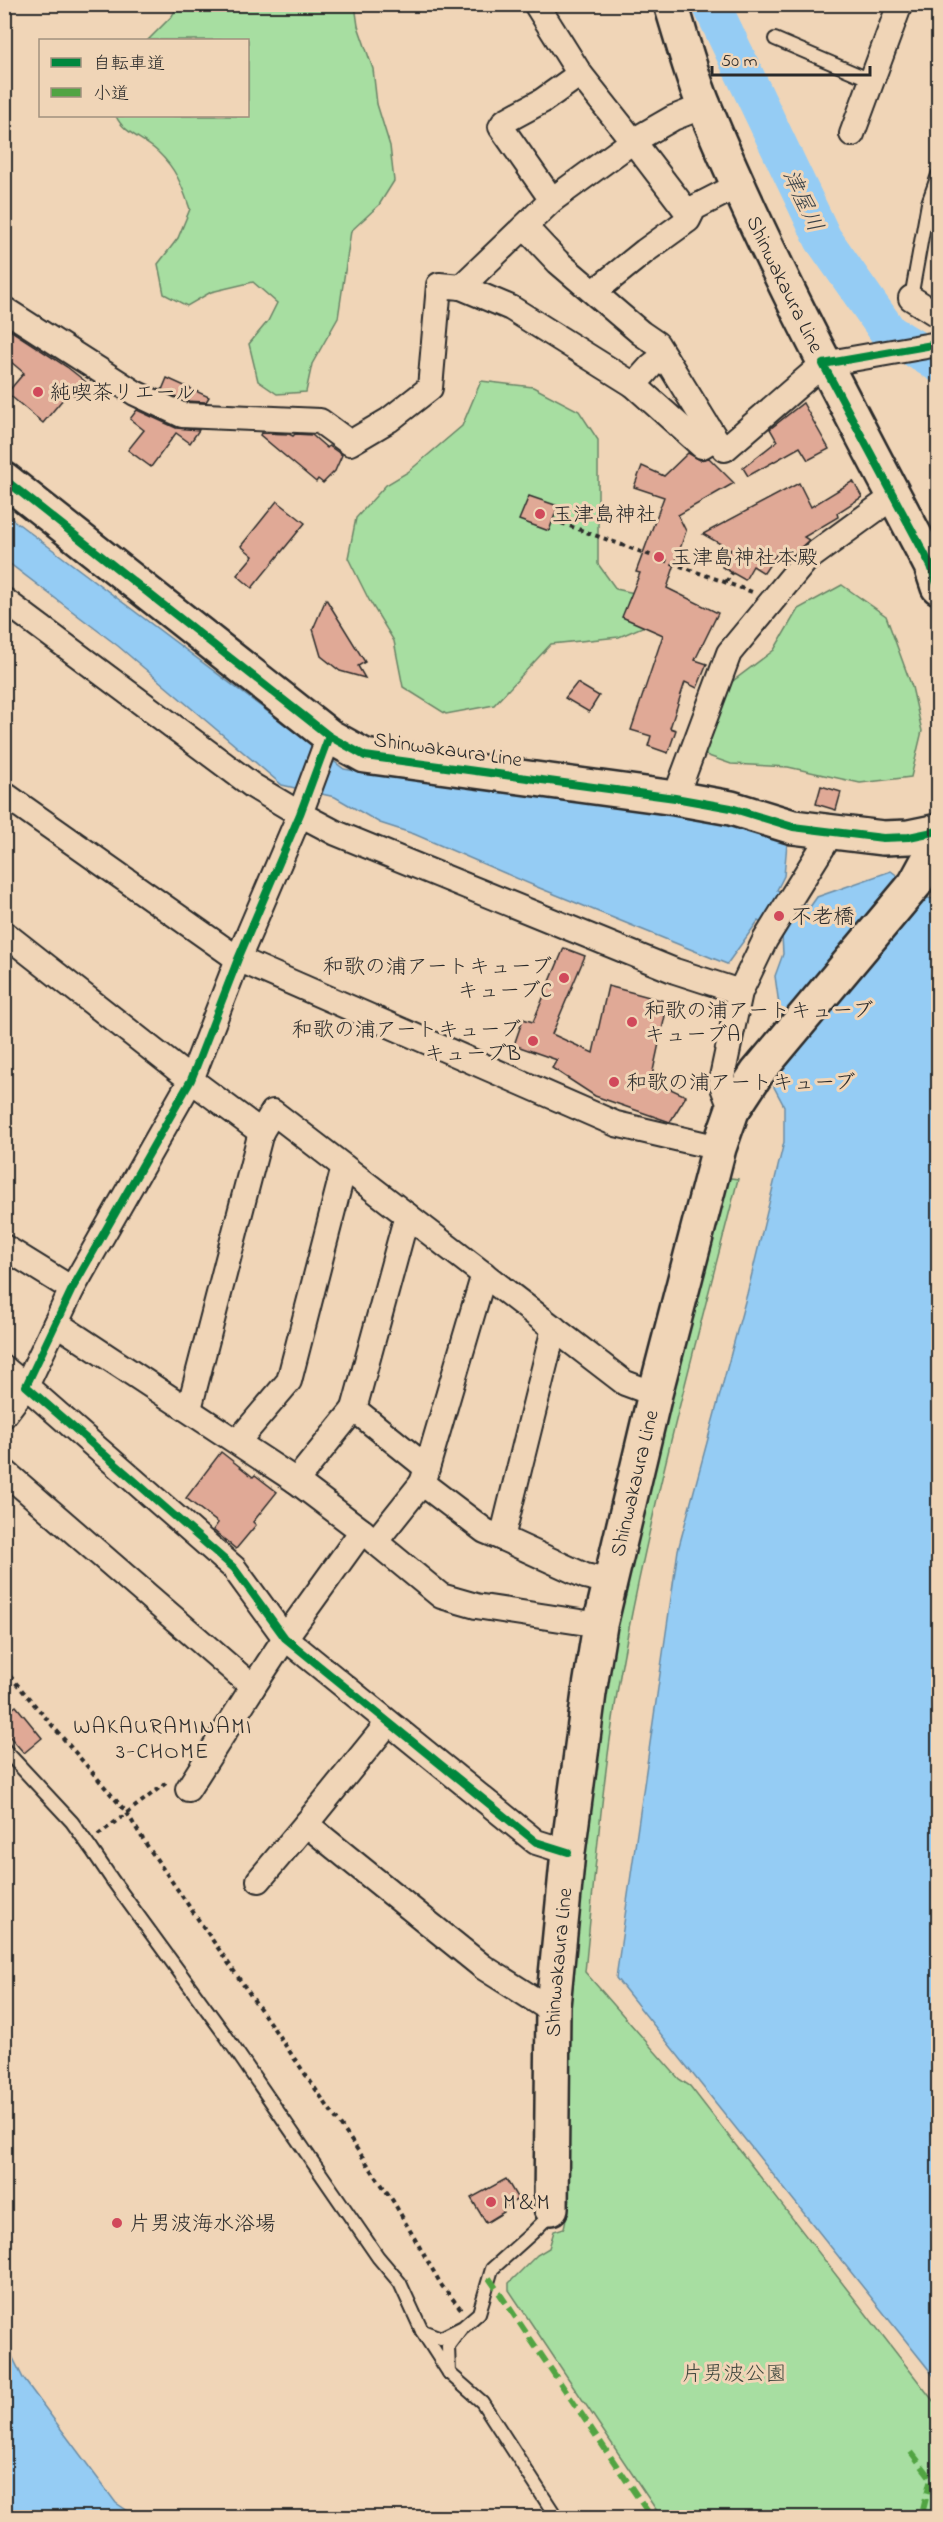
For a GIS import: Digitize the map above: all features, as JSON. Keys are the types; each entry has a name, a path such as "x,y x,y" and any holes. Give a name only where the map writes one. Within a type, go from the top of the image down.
{"main road":[{"name":"Shinwakaura Line","path":"670,4 704,106 764,242 824,364 931,566 939,587"},
{"name":"Shinwakaura Line","path":"4,479 326,743 365,756 675,798 732,808 793,827 883,838 909,837 936,832 933,851 915,884 757,1073 732,1111 719,1148 655,1394 600,1625 568,1852 553,2006 551,2208"}],"street":[{"path":"536,4 580,74 685,209 694,208 739,185"},
{"path":"852,134 900,4"},
{"path":"552,201 501,127 505,121 542,101 580,74"},
{"path":"461,287 552,201 633,141 673,118 704,106"},
{"path":"594,292 688,220 694,208"},
{"path":"525,227 558,262 657,344 715,438 725,449 824,364 939,344"},
{"path":"4,309 135,393 182,415 320,421 350,443 389,420 430,388 439,285 461,287 511,308 634,385 702,446 715,438"},
{"path":"911,298 939,315"},
{"path":"634,385 651,366 664,356"},
{"path":"675,798 729,653 805,561 894,496"},
{"path":"4,600 253,786 302,808 336,833 675,971 740,992"},
{"path":"4,1415 26,1386 72,1289 191,1080 238,959 302,808 326,743"},
{"path":"4,794 238,959 616,1124 719,1148"},
{"path":"732,1111 721,1083 740,992 765,940 832,832"},
{"path":"6,939 261,1132"},
{"path":"189,1409 261,1132 273,1112 625,1383 655,1394"},
{"path":"238,1441 289,1382 344,1167"},
{"path":"296,1481 354,1409 407,1215"},
{"path":"4,1247 72,1289"},
{"path":"179,1784 253,1687 285,1638 368,1537 425,1476 484,1274"},
{"path":"56,1323 296,1481 441,1596 476,1606 600,1625"},
{"path":"502,1538 554,1328"},
{"path":"4,1368 234,1568 285,1638 536,1842 568,1852"},
{"path":"354,1409 485,1531 585,1576 611,1582"},
{"path":"4,1471 253,1687"},
{"path":"259,1880 388,1723"},
{"path":"306,1824 483,1967 543,2005 553,2006"}],"lane":[{"path":"776,39 871,80"},
{"path":"911,298 928,203 939,175"},
{"path":"4,1749 72,1822 226,2036 378,2257 400,2283 422,2331 449,2373 482,2402 557,2517"},
{"path":"449,2373 448,2346 479,2313 492,2269 543,2222 551,2208"},
{"path":"422,2331 441,2338 467,2324"}],"path":[{"path":"553,520 772,600"},
{"path":"726,582 732,573"},
{"path":"4,1669 127,1813 159,1863 393,2201 442,2286 467,2324"},
{"path":"102,1831 135,1806 179,1784"},
{"path":"4,1798 7,1801 4,1803"}],"green space":[{"path":"178,5 355,5 358,26 373,69 377,104 390,146 394,181 379,205 351,231 338,318 312,364 306,392 277,394 258,381 249,344 268,321 277,303 253,282 211,292 187,306 164,294 158,264 178,238 190,209 170,165 153,147 124,127 116,117 249,117 249,39 149,39 172,16"},
{"path":"481,381 533,387 579,411 598,440 598,564 616,589 648,596 661,619 619,637 551,644 494,705 446,714 403,687 394,641 369,600 348,558 356,518 386,485 408,472 462,426"},
{"path":"842,585 886,616 912,687 922,731 911,777 860,783 788,767 731,764 700,753 721,690 774,650 798,609"},
{"name":"片男波公園","path":"723,1177 738,1179 665,1465 619,1679 602,1804 585,1972 679,2079 690,2086 938,2407 938,2517 661,2517 509,2290 509,2283 537,2255 549,2248 554,2231 564,2228 570,2200 564,2197 567,1972 605,1692 626,1580"}],"water":[{"path":"4,513 344,769 415,780 647,806 748,831 787,843 784,876 777,890 810,907 817,897 891,871 928,898 938,900 938,2381 616,1978 678,1550 747,1294 784,1142 784,1106 774,1087 783,1033 775,976 783,954 782,935 758,921 727,964 414,834 380,823 335,797 282,785 118,646 5,560"},
{"path":"4,2340 23,2378 116,2503 137,2517 5,2517"}],"building":[{"name":"純喫茶リエール","path":"4,326 86,382 74,395 69,392 43,423 7,393 24,373 4,356"},
{"path":"167,378 209,397 206,402 185,401 162,390"},
{"path":"803,403 829,449 808,460 800,447 748,476 743,468 777,441 770,429"},
{"path":"137,410 176,428 199,430 190,443 176,433 151,467 128,450 144,430 130,419"},
{"path":"261,433 312,435 327,448 329,446 342,455 335,471 323,483 318,479 316,482 260,435"},
{"path":"688,453 700,460 709,458 734,483 678,515 686,531 667,588 718,613 695,660 707,664 697,688 685,682 670,728 676,730 668,753 648,746 651,736 631,730 663,635 622,617 640,573 636,572 664,497 634,487 642,466 664,476"},
{"path":"853,481 862,497 837,513 838,517 804,537 809,540 789,558 778,552 764,573 753,566 745,580 722,567 731,550 703,534 799,483 811,507"},
{"path":"529,496 558,506 549,531 519,520"},
{"path":"277,501 305,523 252,588 237,575 253,556 241,546"},
{"path":"326,599 365,662 358,666 365,678 340,671 321,656 313,629"},
{"path":"577,683 599,696 589,712 565,698"},
{"path":"821,786 841,792 836,810 816,804"},
{"path":"564,948 585,956 552,1034 593,1053 608,986 668,1002 651,1080 686,1096 670,1122 595,1096 552,1068 557,1060 514,1045 523,1019 533,1022"},
{"path":"221,1452 277,1492 253,1522 256,1525 236,1549 213,1530 218,1523 186,1498"},
{"path":"16,1706 42,1738 24,1753 4,1730 4,1715"},
{"name":"M＆M","path":"506,2179 518,2199 502,2209 504,2212 486,2223 471,2198"}],"waterway":[{"name":"津屋川","path":"711,4 823,239 889,333 938,363"}],"marked path":[{"path":"489,2278 652,2518"},
{"path":"911,2452 931,2478 921,2518"}],"cycle path":[{"path":"938,344 823,364 931,566 938,587"},
{"path":"4,479 329,736 365,756 675,798 731,808 793,827 883,838 909,837 938,831"},
{"path":"329,736 300,814 238,959 191,1080 72,1289 26,1386 234,1568 285,1638 536,1842 568,1852"}],"place":[{"name":"純喫茶リエール","path":"38,392"},
{"name":"玉津島神社","path":"540,514"},
{"name":"玉津島神社本殿","path":"659,557"},
{"name":"不老橋","path":"779,916"},
{"name":"和歌の浦アートキューブ キューブC","path":"564,978"},
{"name":"和歌の浦アートキューブ キューブA","path":"632,1022"},
{"name":"和歌の浦アートキューブ キューブB","path":"533,1041"},
{"name":"和歌の浦アートキューブ","path":"614,1082"},
{"name":"M＆M","path":"491,2202"},
{"name":"片男波海水浴場","path":"117,2223"}],"district":[{"name":"WAKAURAMINAMI 3-CHOME","path":"163,1738"}]}
